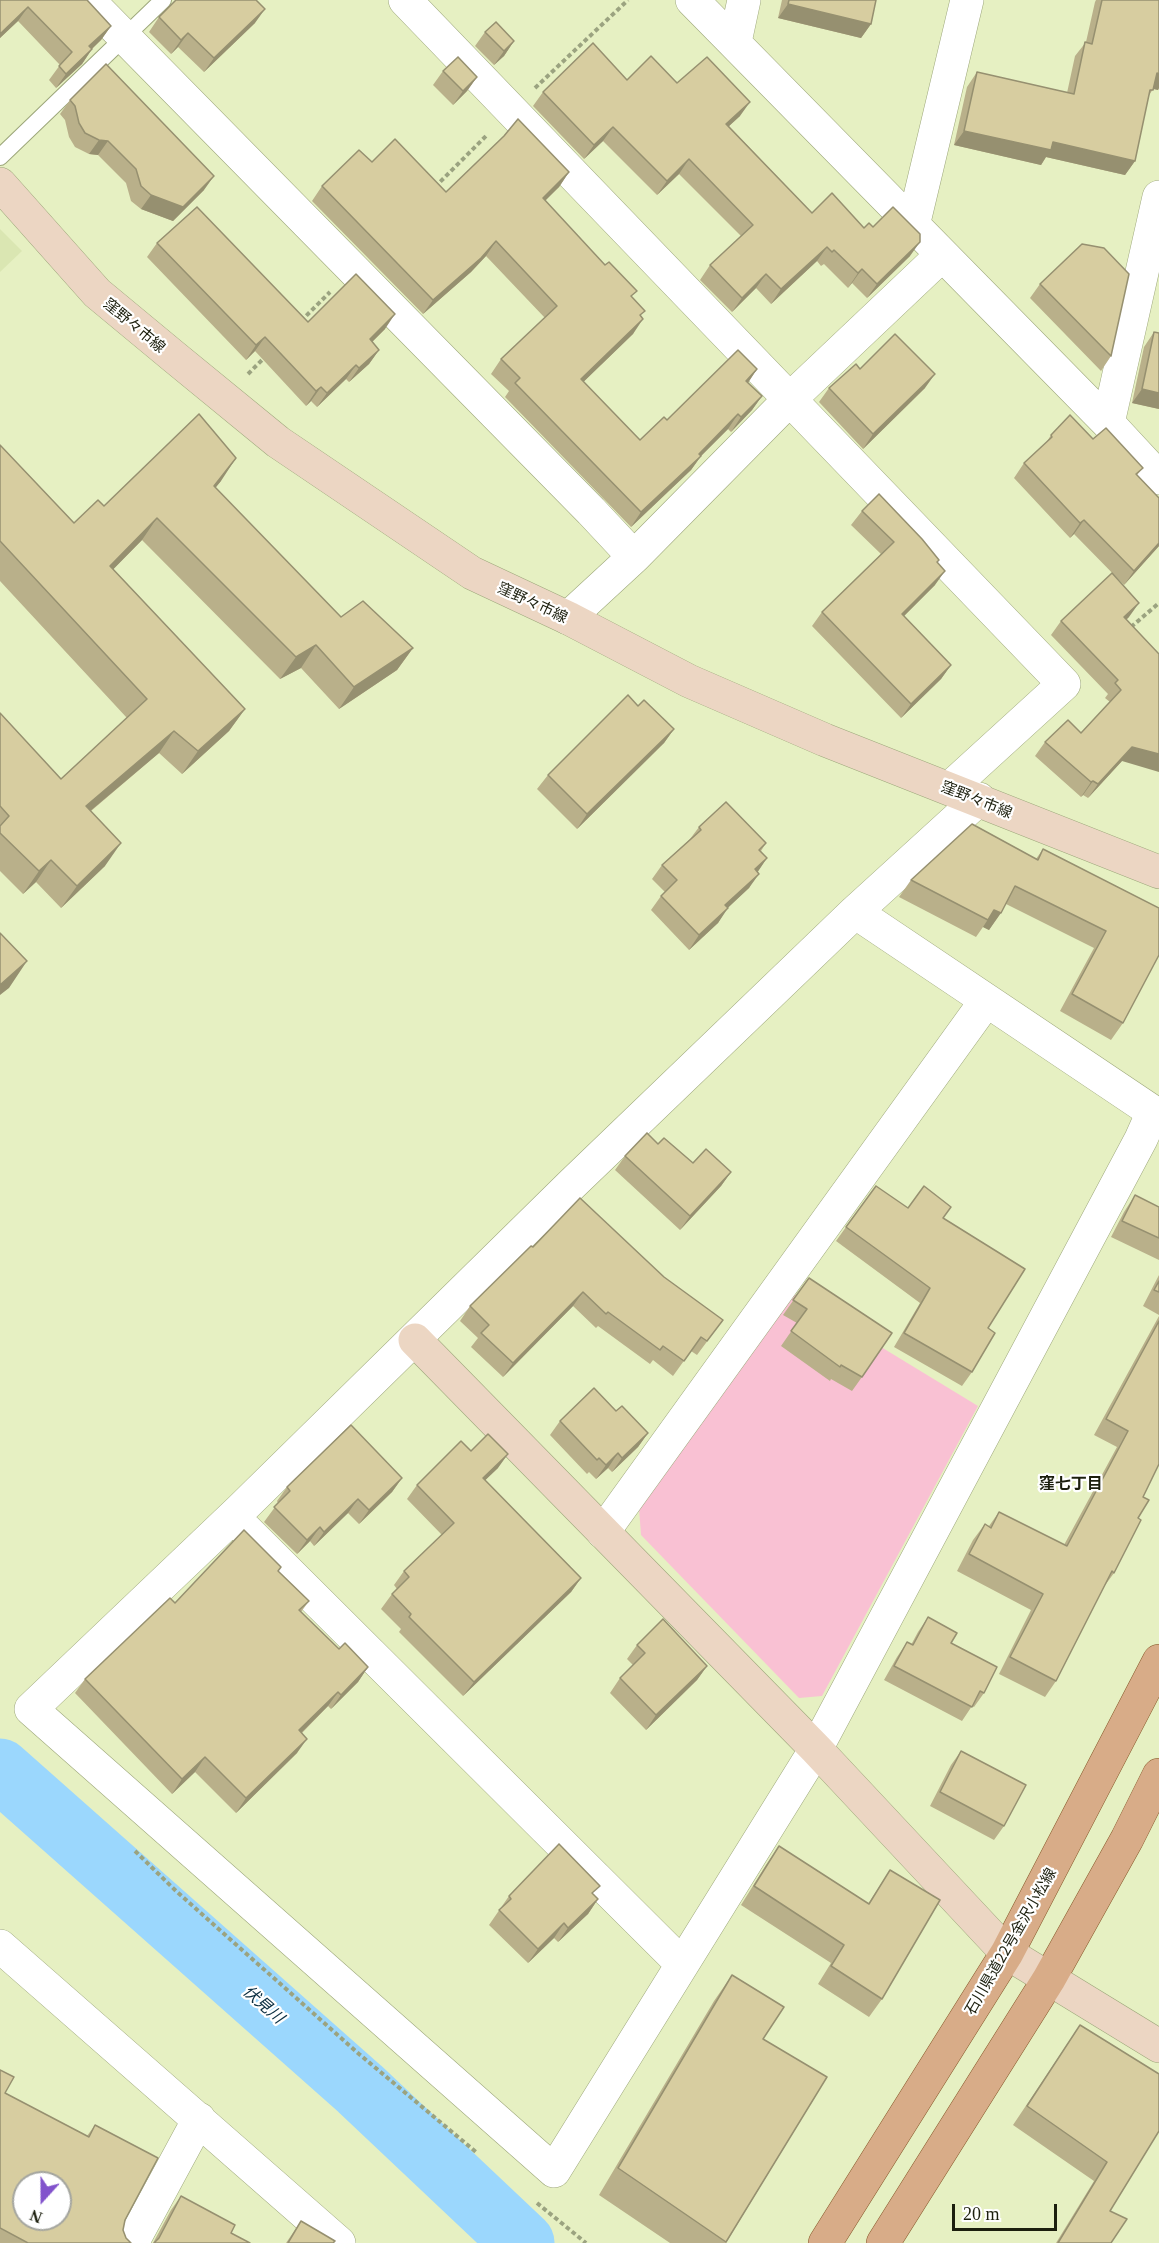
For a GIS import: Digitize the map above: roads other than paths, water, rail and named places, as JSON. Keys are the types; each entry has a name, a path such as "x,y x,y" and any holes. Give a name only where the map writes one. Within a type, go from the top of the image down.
{"main road":[{"name":"窪野々市線","path":"0,184 97,293 224,398 278,442 472,573 568,618 688,681 825,740 1159,872"},
{"path":"415,1340 816,1749 1007,1953 1159,2046"},
{"name":"石川県道22号金沢小松線","path":"825,2243 1007,1953 1159,1661"},
{"path":"883,2243 1049,1979 1159,1775"}],"street":[{"path":"88,0 583,502 634,557"},
{"path":"405,0 1064,684 855,912 233,1517 31,1709 554,2171 816,1749 1141,1139 1153,1112 855,912"},
{"path":"692,0 1108,423 1159,478"},
{"path":"735,42 744,0"},
{"path":"913,226 967,0"},
{"path":"1108,423 1159,197"},
{"path":"568,618 634,557 790,399 942,255"},
{"path":"603,1532 986,1001"},
{"path":"233,1517 682,1964"},
{"path":"0,1946 339,2243"},
{"path":"132,2243 199,2119"}],"lane":[{"path":"0,157 163,0"}],"waterway":[{"name":"伏見川","path":"0,1770 360,2089 523,2243"}],"district":[{"name":"窪七丁目","path":"1071,1483"}]}
